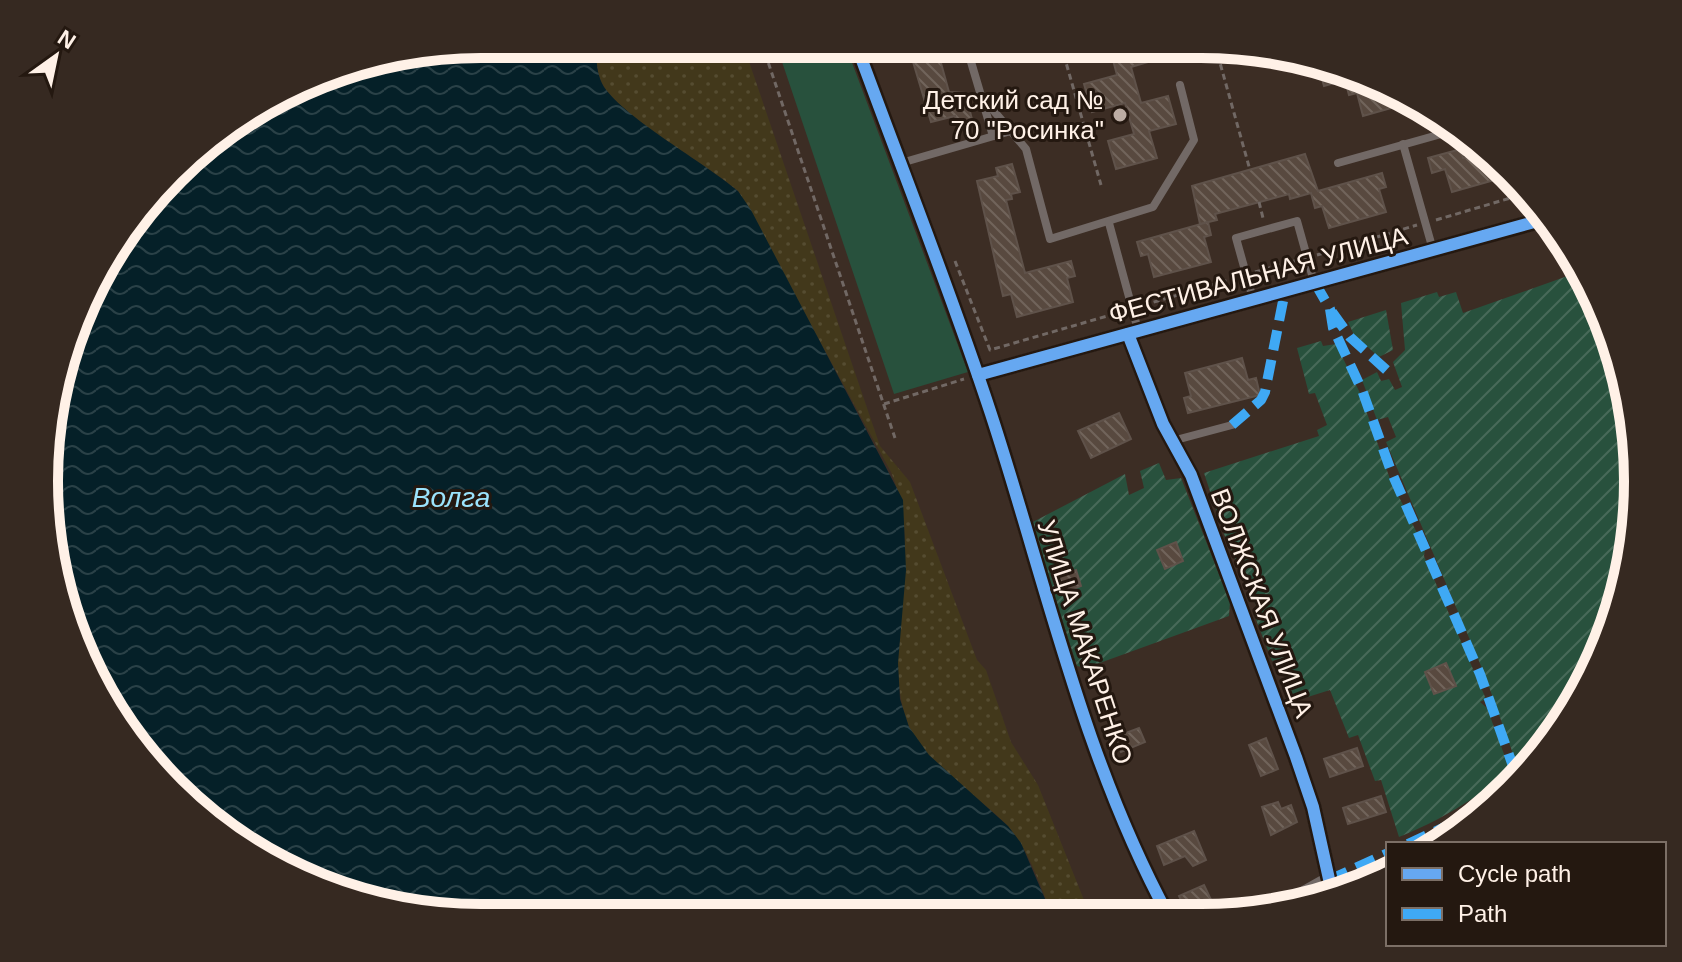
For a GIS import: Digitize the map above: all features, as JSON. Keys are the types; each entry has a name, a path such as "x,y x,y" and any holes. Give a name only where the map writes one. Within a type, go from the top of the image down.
{"street":[{"name":"УЛИЦА МАКАРЕНКО","path":"861,58 978,375 1100,765 1126,829 1163,904"},
{"name":"ФЕСТИВАЛЬНАЯ УЛИЦА","path":"978,375 1536,222"},
{"name":"ВОЛЖСКАЯ УЛИЦА","path":"1133,332 1172,441 1191,475 1296,757 1313,807 1330,884"}],"lane":[{"path":"970,58 993,136"},
{"path":"982,97 1026,149 1050,239 1153,207 1194,140 1180,85"},
{"path":"900,163 1011,131"},
{"path":"1338,163 1442,134"},
{"path":"1403,144 1433,251"},
{"path":"1254,299 1236,238 1297,221 1315,283"},
{"path":"1109,223 1131,309 1133,332"},
{"path":"1172,441 1232,425"}],"path":[{"path":"767,58 895,438"},
{"path":"1065,58 1101,185"},
{"path":"1219,59 1250,170"},
{"path":"950,247 990,350 1514,197"},
{"path":"1259,202 1267,229"},
{"path":"884,404 978,375"}],"green space":[{"path":"781,58 850,58 968,372 894,394"},
{"path":"1570,275 1602,345 1620,426 1623,509 1616,564 1602,617 1580,668 1553,716 1516,763 1484,673 1386,442 1396,437 1388,417 1377,420 1362,380 1377,372 1381,381 1389,379 1395,390 1402,387 1393,362 1405,350 1401,303 1437,292 1439,297 1456,292 1463,313"},
{"path":"1386,310 1393,350 1379,357 1354,335 1348,322"},
{"path":"1321,341 1323,346 1336,344 1360,393 1390,479 1425,549 1424,556 1486,699 1480,702 1487,708 1510,770 1478,801 1475,797 1399,837 1381,780 1375,781 1358,735 1349,738 1330,690 1295,701 1279,659 1272,661 1253,612 1258,610 1224,534 1204,473 1319,436 1317,430 1327,425 1315,393 1309,394 1297,348"},
{"path":"1159,463 1166,480 1181,478 1230,602 1229,616 1086,668 1077,666 1031,523 1125,474 1129,495 1144,488 1140,471"}],"sand":[{"path":"748,58 880,446 910,482 977,660 986,670 1011,742 1038,785 1086,904 1048,904 1033,867 1013,833 937,764 915,737 900,694 898,662 905,535 901,503 891,472 738,191 647,127 615,100 599,77 597,60"}],"water":[{"name":"Волга","path":"481,58 597,58 599,77 604,87 629,113 738,191 751,210 903,500 906,570 898,663 900,699 909,727 929,755 1008,826 1021,843 1047,904 481,904 398,896 345,882 294,860 246,833 182,780 129,716 90,643 66,564 58,481 66,398 90,319 129,246 163,202 223,145 269,115 319,90 372,72 426,62"}],"building":[{"path":"912,58 940,58 949,92 965,93 972,119 957,124 955,116 931,122"},
{"path":"1112,58 1158,58 1131,67 1141,103 1168,96 1176,124 1149,131 1157,158 1116,169 1108,141 1134,134 1125,103 1092,112 1084,84 1117,75"},
{"path":"1321,75 1340,81 1324,86"},
{"path":"1346,83 1397,106 1363,116 1357,93 1349,95"},
{"path":"1461,149 1463,158 1473,157 1497,179 1452,192 1445,169 1432,173 1428,158"},
{"path":"1305,154 1318,191 1382,173 1386,187 1379,189 1386,212 1329,228 1322,206 1315,208 1311,193 1290,199 1289,194 1215,214 1217,220 1200,224 1192,186"},
{"path":"1012,164 1020,192 1011,194 1012,199 1006,200 1025,273 1071,261 1075,276 1067,278 1073,302 1017,317 1011,294 1003,296 977,181 998,176 996,168"},
{"path":"1208,222 1211,235 1204,237 1211,262 1154,277 1148,254 1141,256 1137,242"},
{"path":"1242,358 1248,380 1256,378 1260,395 1188,413 1184,398 1191,396 1185,373"},
{"path":"1119,413 1131,439 1091,458 1078,431"},
{"path":"1176,542 1183,561 1165,569 1157,550"},
{"path":"1076,570 1081,586 1059,595 1053,579"},
{"path":"1446,663 1456,686 1434,694 1425,672"},
{"path":"1139,728 1145,742 1121,752 1115,737"},
{"path":"1266,738 1278,769 1261,776 1249,745"},
{"path":"1357,748 1363,766 1330,777 1324,759"},
{"path":"1381,796 1386,812 1348,824 1343,808"},
{"path":"1278,802 1281,809 1291,805 1297,822 1271,835 1262,807"},
{"path":"1194,831 1206,860 1193,866 1185,856 1164,865 1157,846"},
{"path":"1204,885 1213,904 1183,904 1179,896"}],"marked path":[{"path":"1315,283 1330,309 1333,328 1362,390 1391,471 1480,674 1513,766"},
{"path":"1232,425 1261,400 1265,392 1285,291"},
{"path":"1332,312 1350,337 1393,376"},
{"path":"1412,842 1444,827"},
{"path":"1329,880 1386,854"}],"cycle path":[{"path":"861,58 975,367 1089,732 1138,855 1162,904"},
{"path":"978,375 1536,222"},
{"path":"1128,334 1163,424 1191,475 1296,757 1313,807 1330,884"}],"place":[{"name":"Детский сад № 70 \"Росинка\"","path":"1120,115"}]}
